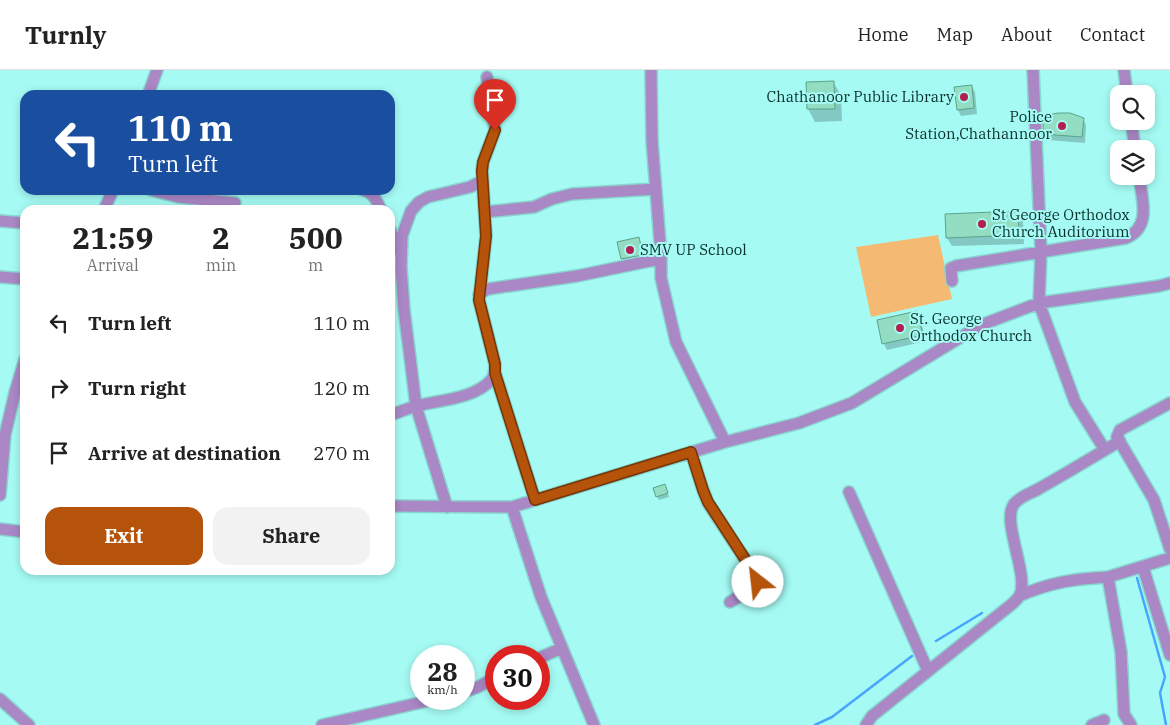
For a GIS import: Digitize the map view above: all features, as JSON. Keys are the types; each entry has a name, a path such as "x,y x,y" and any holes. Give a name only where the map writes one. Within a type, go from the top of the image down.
{"street":[{"path":"150,90 157,70"},
{"path":"651,70 652,141 661,255 660,278 676,342 725,442"},
{"path":"1033,70 1041,252 1038,303 1075,402 1105,450"},
{"path":"1124,70 1126,85"},
{"path":"487,77 495,130 483,162 484,258 479,300 495,364 495,373 535,500"},
{"path":"447,508 416,406 404,309 400,254 406,223 411,211 419,202 428,197 470,187 482,181"},
{"path":"952,281 951,268 956,266 1126,238 1134,234 1139,230 1144,215 1140,185"},
{"path":"485,212 534,207 552,199 572,194 656,188"},
{"path":"174,195 235,203"},
{"path":"0,221 20,223"},
{"path":"395,242 400,254"},
{"path":"479,294 488,289 577,276 655,260 661,255"},
{"path":"0,277 20,279"},
{"path":"395,506 512,507 725,442 799,423 852,402 981,325 1038,303 1170,283"},
{"path":"395,413 416,406 464,395 476,390 491,379 495,373"},
{"path":"0,495 5,435 20,375"},
{"path":"1170,403 1120,430 1118,438 1154,500 1170,549"},
{"path":"1020,596 1021,582 1011,521 1011,510 1014,504 1020,498 1120,442"},
{"path":"691,452 708,502 758,579 756,586 730,602"},
{"path":"849,492 928,671"},
{"path":"512,507 541,597 595,725"},
{"path":"0,529 20,531"},
{"path":"866,725 872,716 1020,596 1049,584 1069,579 1108,577 1170,558"},
{"path":"1143,567 1170,655"},
{"path":"1108,577 1121,652 1124,714 1131,725"},
{"path":"550,653 562,648"},
{"path":"0,700 29,725"},
{"path":"322,725 410,705"},
{"path":"1092,725 1104,720"}],"shaded area":[{"path":"938,235 952,299 871,317 856,247"}],"building":[{"path":"834,81 835,109 807,109 806,82"},
{"name":"Chathanoor Public Library","path":"972,85 974,108 957,110 954,87"},
{"name":"Police Station,Chathannoor","path":"1070,113 1084,118 1082,137 1043,134 1043,116"},
{"name":"St George Orthodox Church Auditorium","path":"1018,211 1019,235 946,238 945,214"},
{"name":"SMV UP School","path":"639,237 643,255 621,259 617,242"},
{"name":"St. George Orthodox Church","path":"917,311 923,335 882,344 877,320"},
{"path":"665,484 668,493 656,497 653,488"}],"waterway":[{"path":"1137,578 1165,677 1160,693 1166,725"},
{"path":"936,641 982,613"},
{"path":"815,725 832,717 912,656"}],"place":[{"name":"Chathanoor Public Library","path":"964,97"},
{"name":"Police Station,Chathannoor","path":"1062,126"},
{"name":"St George Orthodox Church Auditorium","path":"982,224"},
{"name":"SMV UP School","path":"630,250"},
{"name":"St. George Orthodox Church","path":"900,328"}],"route":[{"path":"495,130 483,162 482,171 486,236 479,300 495,364 495,373 535,500 691,452 708,502 758,579 758,582"}]}
